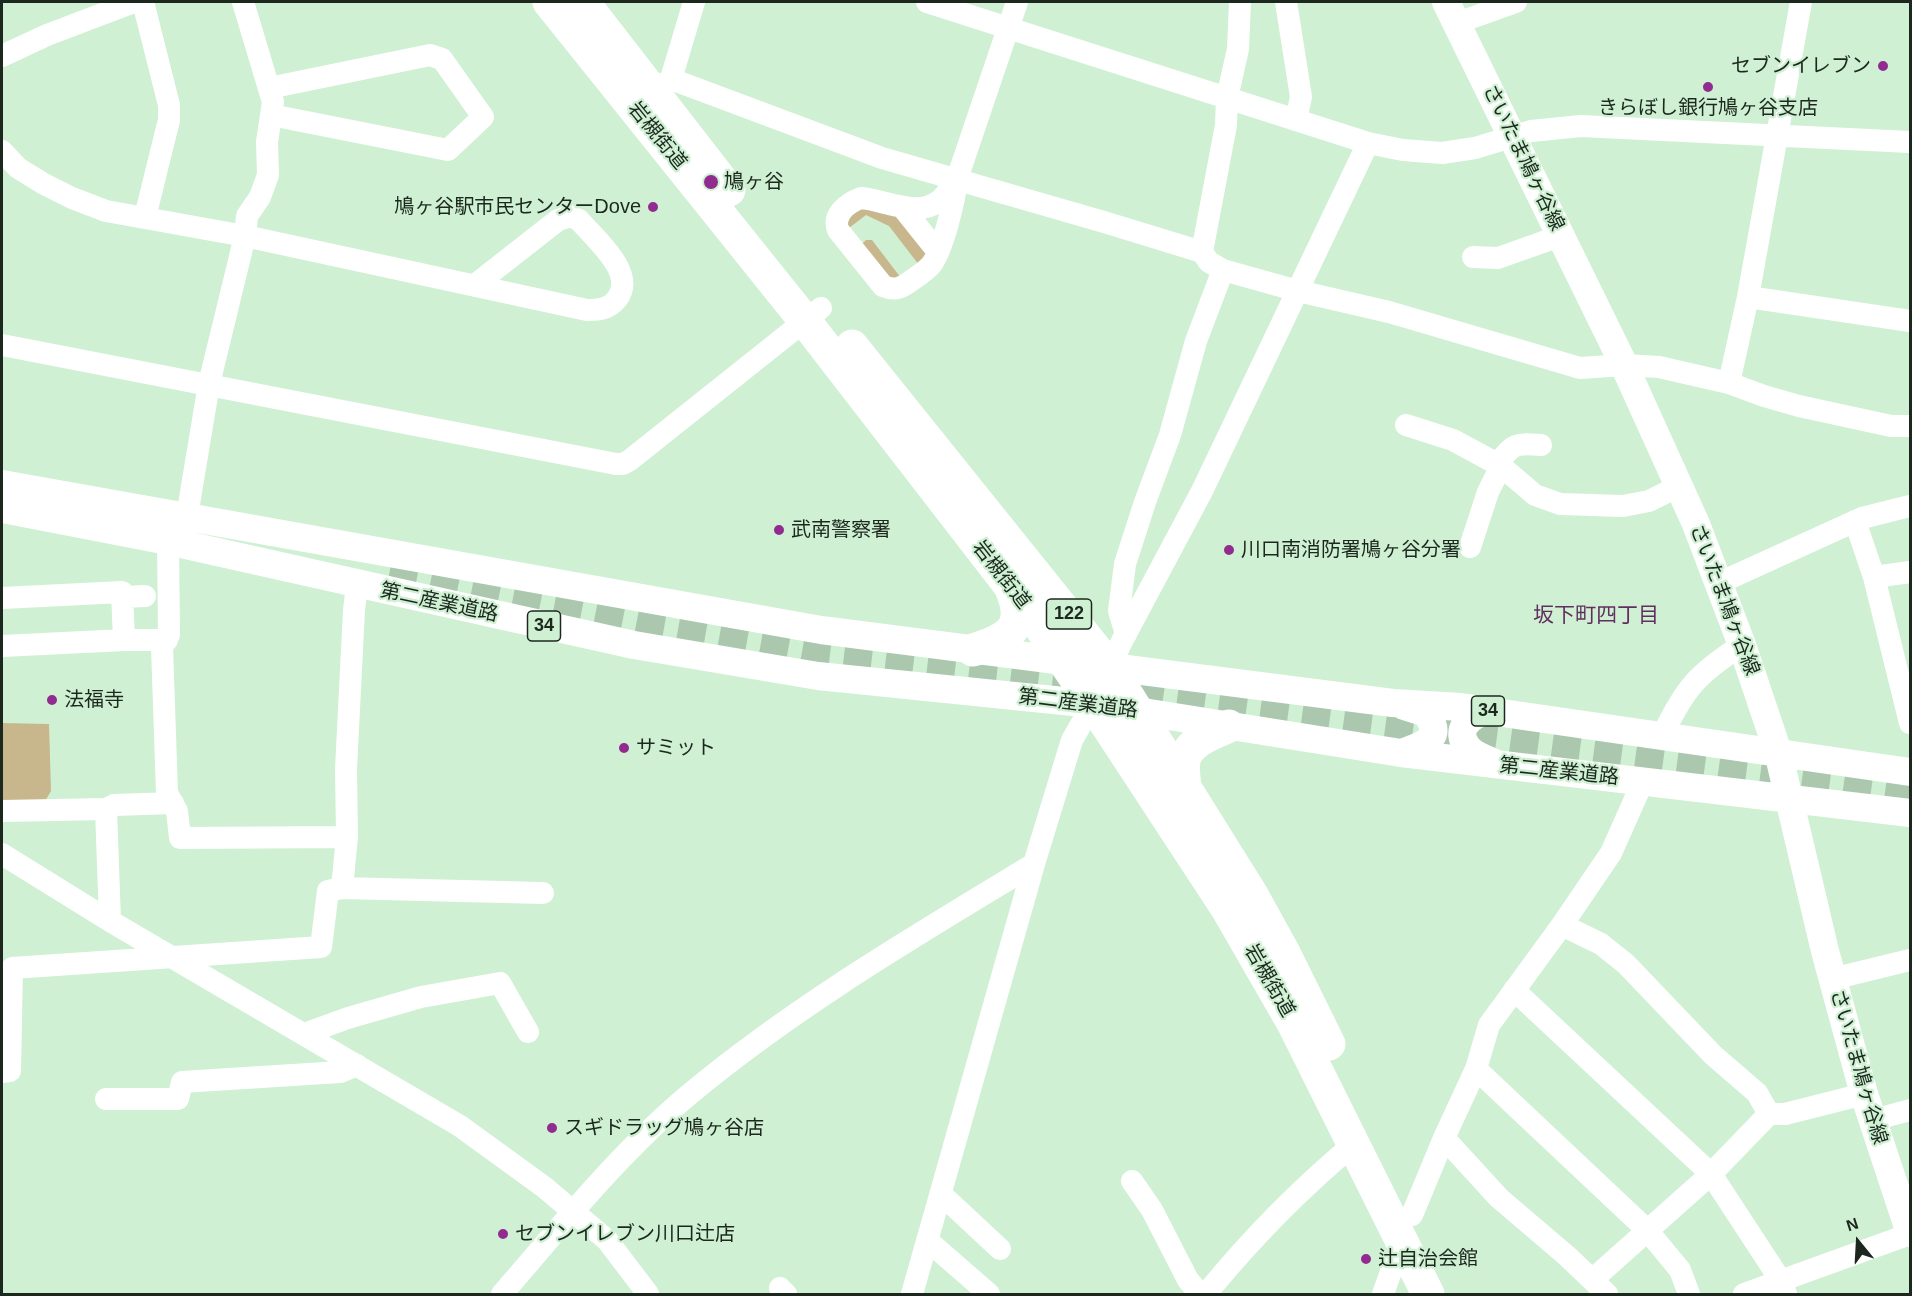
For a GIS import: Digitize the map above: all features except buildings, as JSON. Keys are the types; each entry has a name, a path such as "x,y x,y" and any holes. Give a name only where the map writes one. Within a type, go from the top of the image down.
{"highway":[{"name":"岩槻街道","path":"549,2 1055,597 1109,666 1252,895 1284,953 1407,1228 1428,1294"},
{"name":"岩槻街道","path":"583,2 662,86 813,314 1093,704 1228,910 1293,1023 1354,1144 1451,1294"},
{"path":"974,650 1000,641 1010,634 1016,621 1018,608 1009,585"},
{"path":"1185,787 1185,758 1195,744 1228,726"}],"main road":[{"name":"さいたま鳩ヶ谷線","path":"1452,12 1624,364 1680,486 1719,583 1778,752 1832,979 1869,1107 1911,1234"},
{"name":"第二産業道路","path":"2,484 821,630 1393,703 1461,707 1911,772"},
{"name":"第二産業道路","path":"2,509 168,541 634,645 806,674 1093,704 1401,753 1911,813"},
{"name":"第二産業道路","path":"252,561 390,570 258,529"},
{"path":"1393,703 1426,713 1434,728 1433,736 1428,741 1401,753"},
{"path":"1487,711 1475,714 1468,720 1463,730 1464,740 1474,754 1506,766"}],"street":[{"path":"2,56 47,35 134,2"},
{"path":"143,2 169,105 169,120 145,217"},
{"path":"187,516 209,384 245,236 247,216 260,197 268,175 267,142 273,102 243,2"},
{"path":"694,2 662,86 882,158 1202,252 1209,262 1223,270 1298,291 1389,312 1580,368 1624,364 1659,367 1729,383 1799,406 1891,426 1911,426"},
{"path":"927,2 1008,26 1368,143 1403,150 1442,153 1475,148 1511,136 1552,128 1581,126 1911,142"},
{"path":"957,179 940,201 931,206 902,207 861,198 840,212 836,224 838,230 883,286 891,290 902,288 930,266 938,252 956,195 957,179 1017,2"},
{"path":"1202,252 1226,125 1227,98 1238,49 1240,2"},
{"path":"1286,2 1301,97 1296,120"},
{"path":"1452,12 1516,2"},
{"path":"1729,383 1748,297 1801,2"},
{"path":"269,88 430,55 442,59 483,117 448,150 271,115"},
{"path":"912,1294 1034,864 1072,740 1093,704 1109,666 1202,491 1368,143"},
{"path":"2,152 10,174 44,184 106,211 245,236 587,310 607,308 622,288 623,277 619,267 579,220 570,216 558,220 475,285"},
{"path":"902,207 938,252"},
{"path":"1473,257 1498,258 1560,236"},
{"path":"1126,634 1119,611 1125,564 1170,435 1196,341 1223,270"},
{"path":"1748,297 1911,321"},
{"path":"2,345 579,458 623,464 813,314"},
{"path":"1406,425 1454,440 1500,465 1518,483 1535,495 1560,504 1623,506 1649,501 1680,486"},
{"path":"1470,547 1488,492 1507,451 1516,445 1541,445"},
{"path":"1719,583 1855,521 1911,506"},
{"path":"1855,521 1874,577 1900,639 1910,717"},
{"path":"168,541 170,635 162,647 167,792 177,812 180,838 347,837"},
{"path":"1874,577 1911,572"},
{"path":"342,888 347,837 346,769 357,585"},
{"path":"2,598 122,592 134,596 124,640"},
{"path":"2,646 167,640"},
{"path":"1662,736 1677,705 1693,683 1711,665 1742,645"},
{"path":"1383,1294 1444,1138 1476,1069 1489,1025 1562,925 1611,852 1643,781"},
{"path":"2,811 106,809 114,805 173,803"},
{"path":"106,809 110,921"},
{"path":"2,854 110,921 460,1126 512,1162 606,1240 648,1294"},
{"path":"502,1294 625,1154 690,1094 759,1039 885,955 1034,864"},
{"path":"2,1072 10,1071 6,1017 12,968 321,947 328,891 342,888 543,894"},
{"path":"1562,925 1601,944 1626,964 1713,1055 1757,1093 1769,1114"},
{"path":"1832,979 1911,960"},
{"path":"304,1034 348,1018 421,997 500,983 528,1032"},
{"path":"1514,990 1711,1174 1784,1288"},
{"path":"106,1099 178,1099 182,1082 340,1072 357,1065"},
{"path":"1476,1069 1647,1230 1680,1270 1689,1294"},
{"path":"1444,1138 1499,1198 1600,1287 1647,1230 1711,1174 1769,1114 1869,1107 1911,1110"},
{"path":"1206,1294 1234,1259 1330,1164 1354,1144"},
{"path":"1132,1181 1152,1210 1188,1280 1200,1294"},
{"path":"941,1194 1000,1249"},
{"path":"1744,1294 1784,1288 1911,1234"},
{"path":"927,1240 989,1294"}],"shaded area":[{"path":"866,208 899,216 928,250 919,265 889,226 866,215 849,228 848,224 853,215"},
{"path":"866,240 872,240 901,278 891,279 862,244"},
{"path":"2,723 49,724 51,791 44,803 2,803"}],"tunnel":[{"path":"390,570 658,623 820,652 1085,683 1910,794"}],"place":[{"name":"セブンイレブン","path":"1883,66"},
{"name":"きらぼし銀行鳩ヶ谷支店","path":"1708,87"},
{"name":"鳩ヶ谷","path":"711,182"},
{"name":"鳩ヶ谷駅市民センターDove","path":"653,207"},
{"name":"武南警察署","path":"779,530"},
{"name":"川口南消防署鳩ヶ谷分署","path":"1229,550"},
{"name":"法福寺","path":"52,700"},
{"name":"サミット","path":"624,748"},
{"name":"スギドラッグ鳩ヶ谷店","path":"552,1128"},
{"name":"セブンイレブン川口辻店","path":"503,1234"},
{"name":"辻自治会館","path":"1366,1259"}],"district":[{"name":"坂下町四丁目","path":"1596,616"}]}
